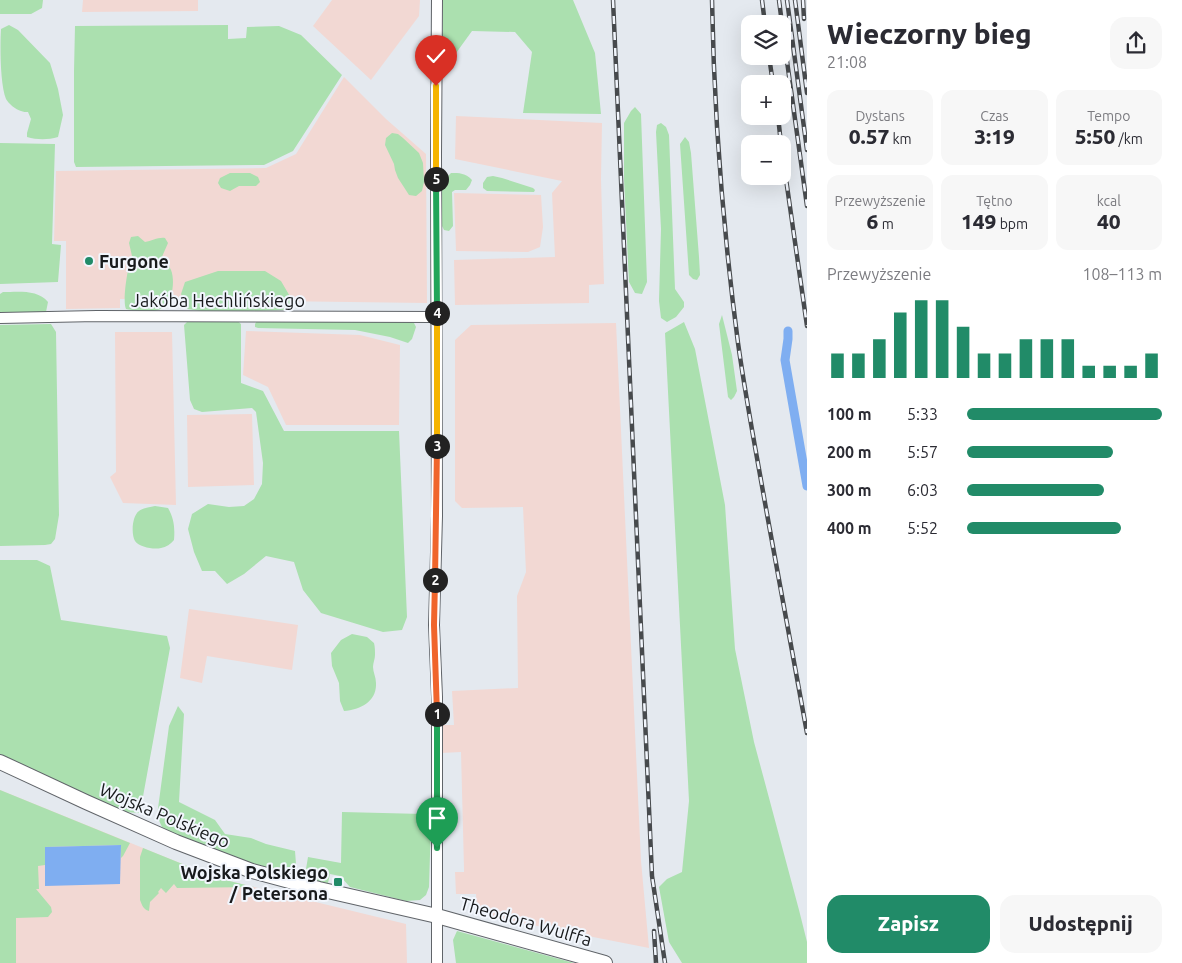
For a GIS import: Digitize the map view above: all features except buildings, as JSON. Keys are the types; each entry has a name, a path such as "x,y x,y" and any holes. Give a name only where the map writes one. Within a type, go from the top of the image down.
{"street":[{"path":"437,0 437,516 434,625 437,697 437,963"},
{"name":"Jakóba Hechlińskiego","path":"0,318 97,316 437,317"},
{"name":"Wojska Polskiego","path":"0,762 176,842 252,871 319,890 437,916"},
{"name":"Theodora Wulffa","path":"437,916 605,963"}],"shaded area":[{"path":"83,0 198,0 198,11 82,12"},
{"path":"332,0 420,0 419,16 371,80 313,26"},
{"path":"344,77 386,119 426,154 427,303 120,299 120,308 66,309 66,241 54,241 56,171 266,168 296,154"},
{"path":"456,116 602,123 601,179 604,284 589,285 589,303 455,305 454,260 555,257 552,193 562,181 455,159"},
{"path":"454,193 541,195 543,227 540,247 528,252 456,251"},
{"path":"616,323 641,861 649,948 477,914 476,894 456,894 455,872 464,872 461,752 441,753 441,725 454,725 452,691 518,688 517,596 526,572 523,507 462,508 455,501 455,340 471,325"},
{"path":"246,331 360,335 400,345 399,425 286,425 268,387 243,375"},
{"path":"115,332 172,332 176,505 123,503 110,477 116,472"},
{"path":"252,414 254,485 188,487 187,415"},
{"path":"189,609 298,625 292,670 207,656 202,683 180,678"},
{"path":"0,790 217,878 406,924 407,963 16,963 16,910 0,910"}],"green space":[{"path":"0,0 43,0 42,8 31,14 0,14"},
{"path":"443,0 573,0 595,53 601,114 523,113 532,52 515,32 472,31 451,60 442,55"},
{"path":"9,25 18,30 50,63 63,115 58,137 35,139 27,137 31,119 28,112 17,109 6,99 2,74 1,29"},
{"path":"228,25 228,39 246,38 247,27 279,26 301,35 342,75 293,151 264,165 76,167 74,162 75,26"},
{"path":"635,107 641,114 647,282 642,294 635,293 629,282 624,179 624,123"},
{"path":"661,123 666,127 669,135 675,289 684,302 684,307 676,317 667,322 661,318 659,301 661,229 656,132 657,125"},
{"path":"392,133 398,134 419,153 423,163 424,182 422,191 416,196 409,195 398,178 385,145 386,138"},
{"path":"685,137 689,142 691,153 700,275 697,280 689,275 680,144"},
{"path":"0,143 55,144 52,244 61,245 58,282 0,284"},
{"path":"230,173 250,173 258,177 260,182 256,186 239,186 230,191 221,188 218,183 220,178"},
{"path":"451,173 460,173 472,180 466,190 455,190 452,192 453,226 449,231 444,230 442,226 442,182"},
{"path":"493,176 535,190 534,192 487,191 483,188 483,183 487,177"},
{"path":"138,236 145,242 165,238 168,243 161,259 171,270 173,279 172,290 167,304 156,311 135,311 126,309 125,305 126,282 132,256 129,243 131,237"},
{"path":"218,271 265,271 281,281 295,305 290,310 208,312 187,309 181,294 185,282"},
{"path":"3,292 27,292 39,295 48,302 46,312 0,312 0,294"},
{"path":"722,315 732,355 737,391 731,400 728,397 719,324"},
{"path":"235,319 241,324 241,383 263,391 284,431 399,431 407,617 402,630 383,632 321,613 303,590 294,562 266,556 244,574 227,584 215,571 202,571 194,552 188,529 192,514 208,504 229,507 244,506 254,499 262,484 263,463 256,412 252,408 202,412 194,409 190,400 184,325 189,320"},
{"path":"257,321 408,321 414,323 416,327 412,339 408,343 390,337 355,330 258,328 255,327"},
{"path":"684,322 695,349 725,505 735,649 754,742 807,942 807,963 682,963 669,942 659,887 667,879 682,872 689,801 665,333"},
{"path":"51,324 56,332 59,515 55,539 51,544 45,545 0,546 0,325"},
{"path":"155,506 168,508 174,527 174,540 167,546 158,549 140,545 135,541 133,534 133,525 137,513 142,509"},
{"path":"0,560 37,560 50,566 61,620 167,636 170,648 140,813 125,812 0,754"},
{"path":"352,634 367,637 374,643 373,667 376,689 371,700 367,703 356,709 344,711 340,701 339,683 332,666 331,653 341,640"},
{"path":"178,706 184,714 179,802 215,820 225,834 251,838 266,844 295,851 296,864 289,873 251,863 187,841 162,827 157,816 169,726"},
{"path":"0,790 130,843 121,858 121,845 45,847 45,865 38,866 39,889 36,889 51,907 52,912 48,917 16,918 16,963 0,963"},
{"path":"342,812 423,814 431,822 429,887 426,895 420,900 406,901 350,887 340,876 330,874 328,883 310,880 305,875 308,857 341,863"},
{"path":"143,848 217,878 254,887 177,888 174,884 166,893 161,888 159,893 150,902 149,911 144,908 140,900 140,857"},
{"path":"457,931 574,963 456,963 453,940"}],"water":[{"path":"121,845 120,884 45,886 45,847"}],"waterway":[{"path":"788,331 785,360 807,486"}],"railway":[{"path":"613,0 652,876 665,963"},
{"path":"712,0 720,172 738,343 807,733"},
{"path":"762,0 764,15"},
{"path":"779,0 781,15"},
{"path":"787,0 807,150"},
{"path":"795,0 807,93"},
{"path":"803,0 804,19"},
{"path":"770,65 772,75"},
{"path":"788,65 807,206"},
{"path":"779,125 780,135"},
{"path":"787,185 807,326"},
{"path":"654,931 656,963"}],"place":[{"name":"Furgone","path":"89,261"},
{"name":"Wojska Polskiego / Petersona","path":"338,882"}],"route":[{"path":"436,86 437,516 434,625 437,697 437,848"}]}
